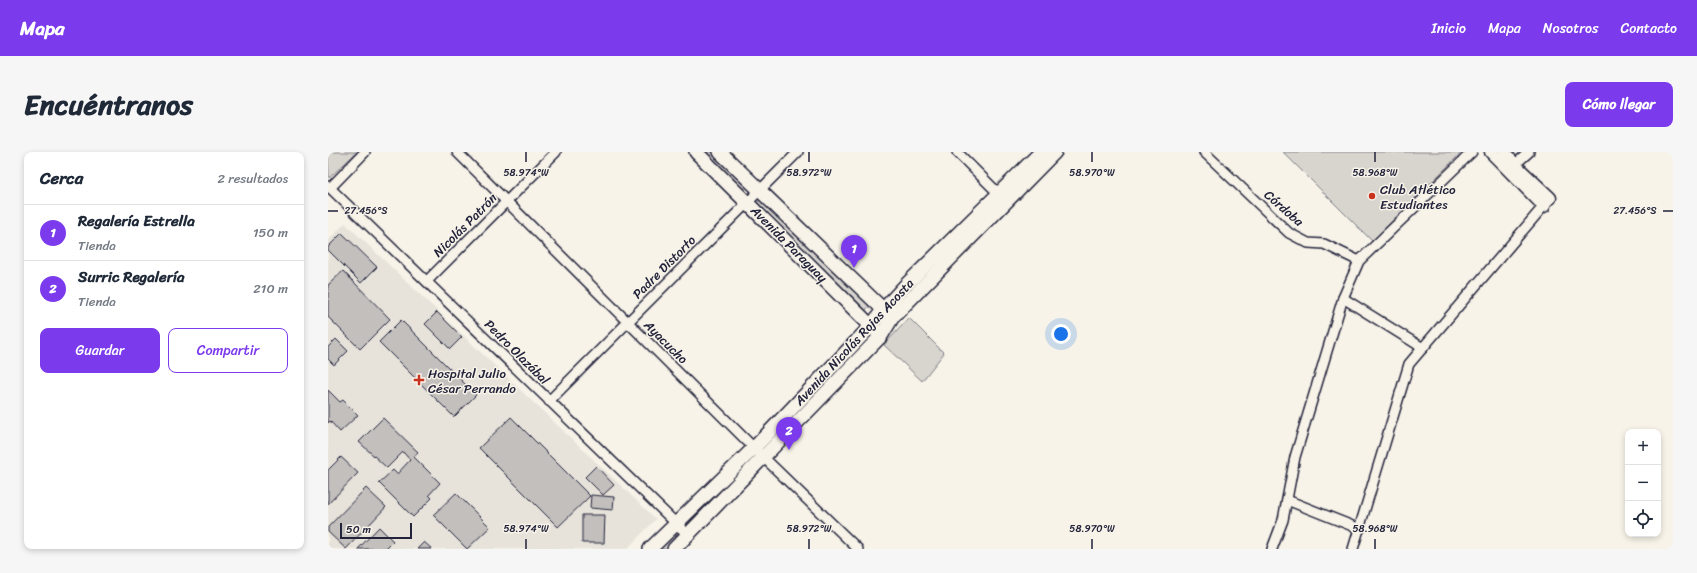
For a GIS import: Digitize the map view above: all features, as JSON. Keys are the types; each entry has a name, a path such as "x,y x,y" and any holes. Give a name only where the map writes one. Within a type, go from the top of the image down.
{"main road":[{"name":"Avenida Paraguay","path":"696,152 748,202 881,336"},
{"name":"Avenida Paraguay","path":"720,152 887,314"},
{"name":"Avenida Nicolás Rojas Acosta","path":"1002,198 1041,152"},
{"name":"Avenida Nicolás Rojas Acosta","path":"650,549 754,448 871,326 887,314 1002,198 1055,152"},
{"name":"Avenida Nicolás Rojas Acosta","path":"674,549 881,336 887,314"}],"street":[{"path":"329,187 365,152"},
{"name":"Ayacucho","path":"457,152 763,457 858,549"},
{"name":"Nicolás Patrón","path":"427,281 556,152"},
{"name":"Padre Distorto","path":"549,401 798,152"},
{"path":"958,152 1002,198"},
{"name":"Córdoba","path":"1204,152 1289,233 1308,242 1324,244 1359,261"},
{"path":"1272,549 1283,520 1295,457 1343,298 1359,261 1472,152"},
{"path":"1353,549 1409,364 1547,202 1512,168 1490,152"},
{"path":"1504,152 1512,168"},
{"path":"1512,168 1529,152"},
{"name":"Pedro Olazábal","path":"329,187 688,535"},
{"path":"1343,298 1423,348"},
{"path":"1287,500 1360,529"}],"shaded area":[{"path":"328,152 357,152 329,178"},
{"path":"701,152 713,152 746,186 740,191"},
{"name":"Club Atlético Estudiantes","path":"1283,152 1462,152 1372,241"},
{"path":"762,198 869,306 866,310 864,311 756,204"},
{"name":"Hospital Julio César Perrando","path":"345,223 656,519 627,549 328,549 328,241"},
{"path":"909,318 944,353 922,381 884,345"},
{"path":"751,455 756,459 688,526 682,521"},
{"path":"674,533 679,537 667,549 658,549"}],"building":[{"path":"342,233 377,267 361,283 328,250 328,247"},
{"path":"343,271 390,319 360,349 328,317 328,285"},
{"path":"437,312 462,337 450,349 425,324"},
{"path":"401,320 476,395 454,417 379,342"},
{"path":"336,339 348,351 334,365 328,359 328,347"},
{"path":"328,390 340,402 343,400 358,415 340,432 330,421 328,423"},
{"path":"511,417 590,496 558,527 479,448"},
{"path":"383,418 418,452 414,457 440,483 429,495 432,498 413,517 379,483 393,470 397,474 410,460 403,452 387,468 359,442"},
{"path":"341,457 358,473 328,504 328,470"},
{"path":"596,466 614,485 603,495 585,477"},
{"path":"366,488 386,507 346,549 328,532 328,527"},
{"path":"456,493 490,527 467,549 433,515"},
{"path":"591,495 614,497 613,510 590,508"},
{"path":"582,515 605,515 604,543 582,543"},
{"path":"379,527 393,541 385,549 358,549"},
{"path":"424,542 432,549 417,549"}],"place":[{"name":"Club Atlético Estudiantes","path":"1372,196"},
{"name":"Regalería Estrella","path":"854,268"},
{"name":"Hospital Julio César Perrando","path":"419,380"},
{"name":"Surric Regalería","path":"789,450"}]}
